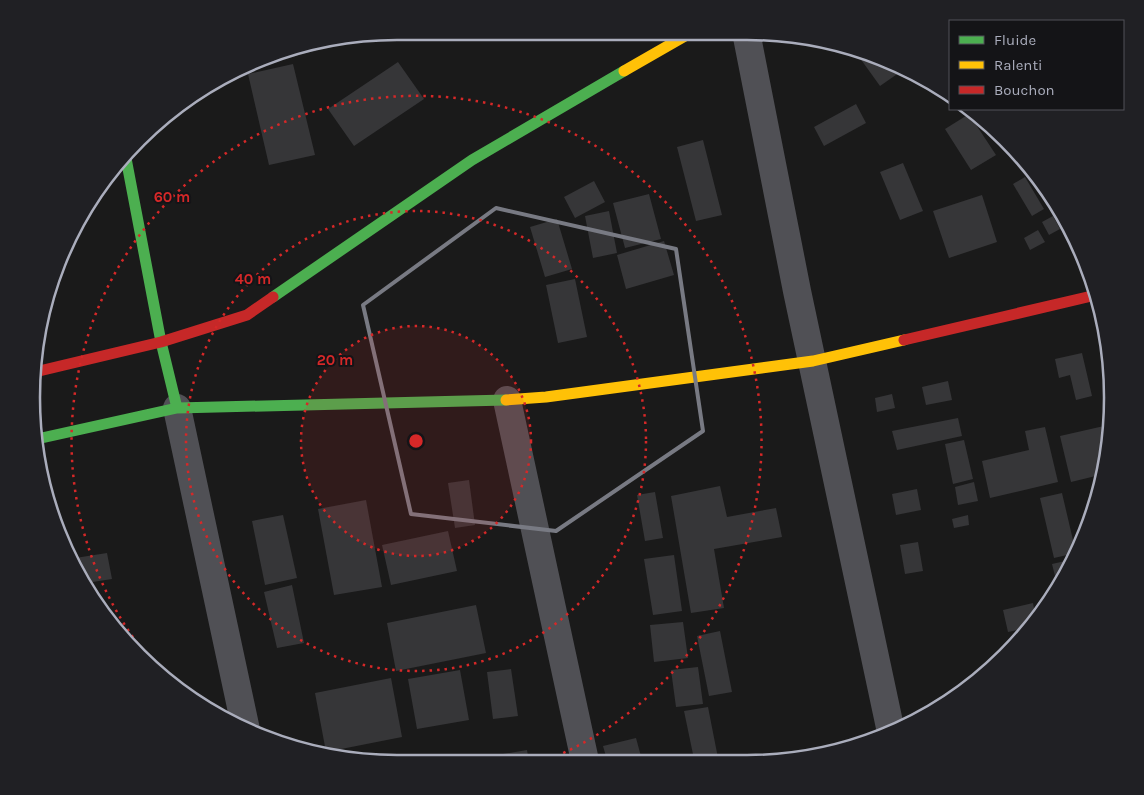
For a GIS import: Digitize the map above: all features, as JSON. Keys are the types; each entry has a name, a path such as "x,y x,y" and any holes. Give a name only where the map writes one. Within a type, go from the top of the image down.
{"street":[{"path":"41,370 161,342 247,315 472,160 553,111 678,40"},
{"path":"748,40 797,291 890,725"},
{"path":"128,163 161,342 244,720"},
{"path":"42,438 177,408 507,400 546,397 813,361 1089,297"},
{"path":"507,400 584,755"}],"highlighted area":[{"path":"496,208 676,249 703,431 556,531 411,514 363,305"}],"building":[{"path":"860,59 898,74 880,86"},
{"path":"398,62 424,99 354,146 328,109"},
{"path":"293,64 315,155 269,165 248,74"},
{"path":"856,104 866,123 824,146 814,127"},
{"path":"966,116 975,123 996,155 971,170 945,129"},
{"path":"703,140 722,215 696,221 677,147"},
{"path":"903,163 923,211 900,220 880,172"},
{"path":"1025,177 1044,209 1032,216 1013,184"},
{"path":"594,181 605,202 575,218 564,197"},
{"path":"649,194 661,239 625,248 613,203"},
{"path":"982,195 997,242 949,258 933,211"},
{"path":"609,211 617,253 593,258 585,216"},
{"path":"1053,216 1060,229 1049,235 1042,222"},
{"path":"557,219 572,269 545,277 530,227"},
{"path":"1038,230 1045,242 1030,250 1024,238"},
{"path":"664,241 674,275 626,289 617,255"},
{"path":"575,279 587,337 558,343 546,285"},
{"path":"1082,353 1092,396 1076,400 1070,375 1059,378 1055,359"},
{"path":"948,381 952,400 926,405 922,387"},
{"path":"892,394 895,408 877,412 875,398"},
{"path":"958,418 962,436 897,450 892,431"},
{"path":"1103,426 1095,476 1071,482 1060,436"},
{"path":"1045,427 1058,482 990,498 982,461 1029,450 1025,431"},
{"path":"964,440 973,479 953,484 945,444"},
{"path":"469,480 475,525 455,528 448,483"},
{"path":"974,482 978,501 958,505 955,487"},
{"path":"720,486 727,517 776,508 782,537 714,549 724,608 691,613 671,496"},
{"path":"917,489 921,510 896,515 892,494"},
{"path":"655,492 663,538 645,541 637,495"},
{"path":"1062,493 1073,542 1067,555 1054,558 1040,498"},
{"path":"366,500 382,587 334,595 318,509"},
{"path":"283,515 297,578 265,585 252,521"},
{"path":"968,515 969,525 954,528 952,519"},
{"path":"448,531 457,571 391,585 382,545"},
{"path":"918,542 923,571 905,574 900,545"},
{"path":"107,553 112,579 92,582 78,558"},
{"path":"674,555 682,611 653,615 644,559"},
{"path":"1064,561 1055,577 1052,564"},
{"path":"292,585 304,643 277,648 264,592"},
{"path":"1033,603 1034,609 1017,630 1008,632 1003,610"},
{"path":"476,605 486,653 396,671 387,623"},
{"path":"683,622 688,658 654,662 650,625"},
{"path":"720,631 732,692 709,696 697,636"},
{"path":"698,667 703,704 676,707 671,670"},
{"path":"511,669 518,716 493,719 487,672"},
{"path":"460,670 469,720 417,729 408,679"},
{"path":"391,678 402,737 338,750 325,747 315,693"},
{"path":"708,707 717,755 693,755 684,711"},
{"path":"636,738 641,755 606,755 603,746"},
{"path":"527,750 528,755 497,755"}],"traffic: fast":[{"path":"273,297 472,160 624,71"},
{"path":"127,164 161,342 177,408"},
{"path":"42,438 177,408 506,400"}],"traffic: slow":[{"path":"624,71 678,40"},
{"path":"506,400 546,397 813,361 904,340"}],"traffic: jam":[{"path":"41,370 161,342 247,315 273,297"},
{"path":"904,340 1089,297"}]}
